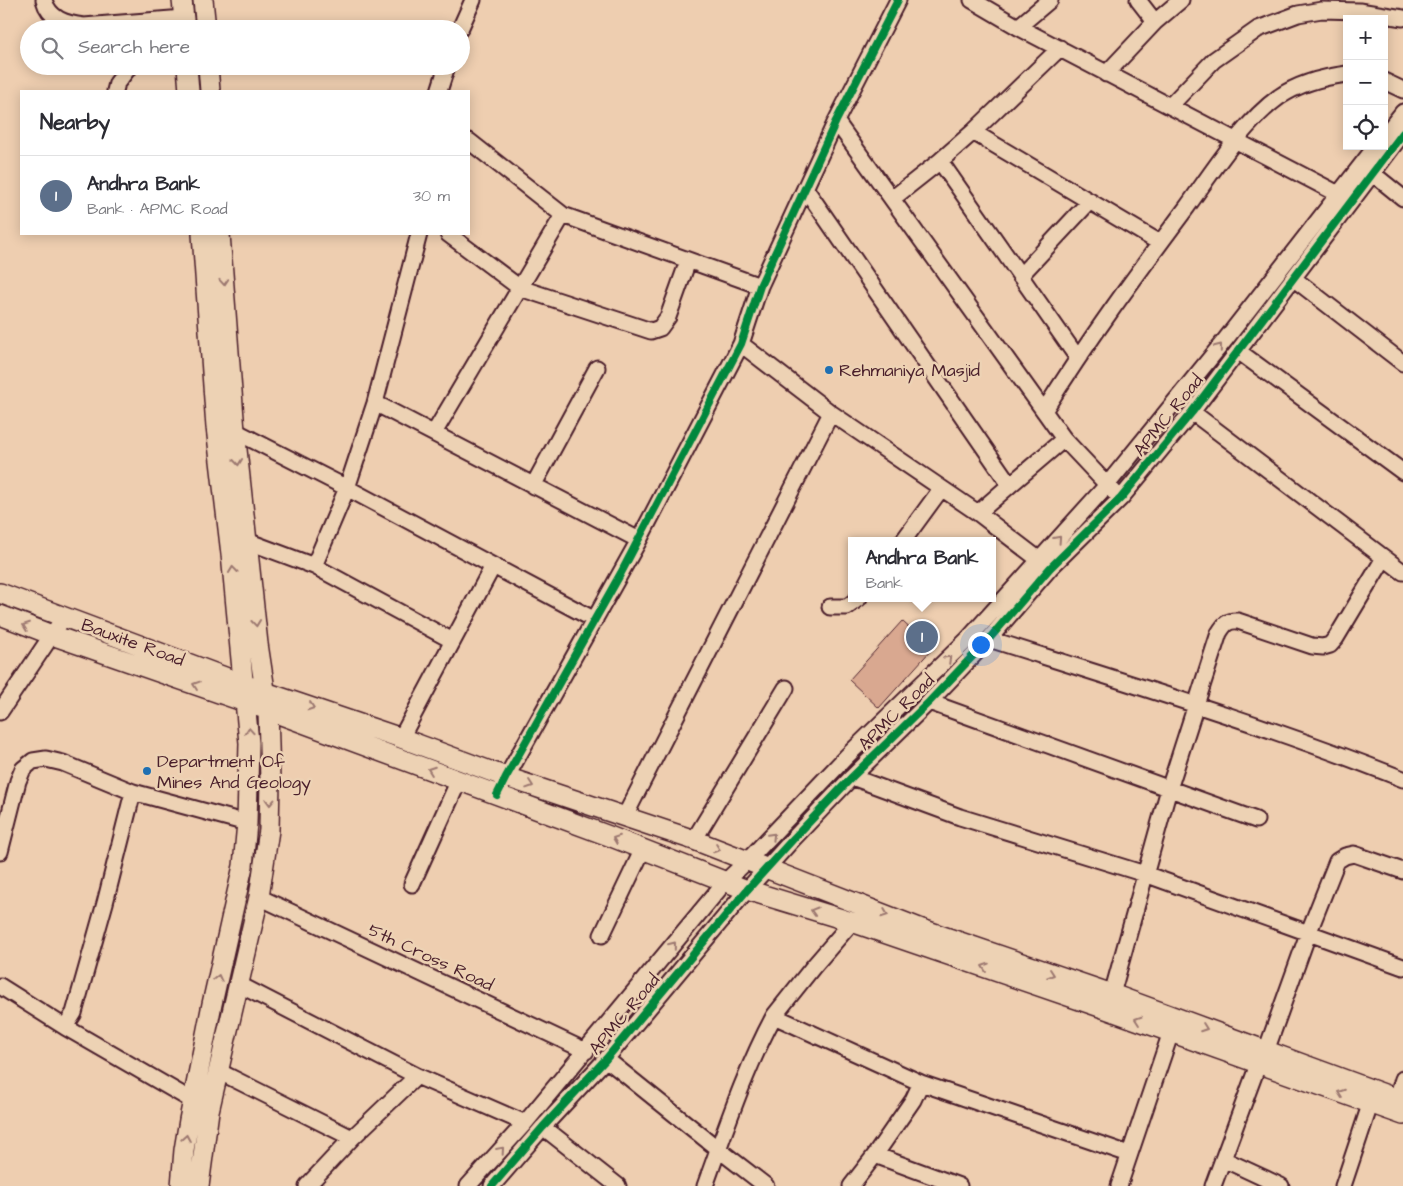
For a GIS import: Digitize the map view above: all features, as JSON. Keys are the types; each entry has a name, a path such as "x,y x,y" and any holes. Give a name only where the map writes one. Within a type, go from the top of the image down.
{"main road":[{"path":"204,0 205,20"},
{"path":"188,75 189,90"},
{"path":"209,75 210,90"},
{"path":"181,1186 184,1150 193,1101 212,1004 243,866 247,823 250,743 216,427 202,235"},
{"path":"199,1186 209,1111 259,897 269,830 270,780 266,701 235,431 220,235"},
{"name":"Bauxite Road","path":"0,593 244,683 266,701"},
{"path":"0,616 52,636 246,703 266,701 401,738 506,777 694,840 922,929 1112,994 1262,1057 1373,1097 1401,1105"},
{"path":"266,701 459,780 747,890 852,922 1171,1032 1262,1057"}],"street":[{"path":"44,0 46,8 59,20"},
{"path":"464,20 473,0"},
{"path":"498,795 506,777 639,540 741,344 760,286 836,121 898,0"},
{"path":"972,0 1106,74 1344,197"},
{"path":"1018,27 1050,0"},
{"path":"1138,0 1155,22"},
{"path":"1106,74 1155,22 1181,0"},
{"path":"1170,106 1214,60 1240,40 1264,26 1298,14 1322,10 1359,12 1403,18"},
{"path":"144,20 184,16"},
{"path":"892,199 973,132 1060,48"},
{"path":"115,90 117,83 123,75"},
{"path":"440,90 444,75"},
{"path":"1044,411 1077,357 1236,140 1266,108 1296,87 1343,75"},
{"path":"1388,83 1403,90"},
{"path":"1388,131 1403,112"},
{"path":"836,121 1064,439 1120,498"},
{"path":"973,132 1160,243"},
{"name":"APMC Road","path":"492,1186 606,1059 747,890 794,838 989,639 1107,484 1344,197 1372,173 1403,133"},
{"path":"470,142 563,215 760,286"},
{"name":"APMC Road","path":"468,1186 526,1123 725,882 847,756 1045,564 1120,498 1192,412 1293,278 1373,150"},
{"path":"940,161 1077,357"},
{"path":"1372,173 1403,198"},
{"path":"805,188 1010,485"},
{"path":"1020,276 1090,201"},
{"path":"434,433 563,215"},
{"path":"314,566 346,488 375,404 420,235"},
{"path":"449,235 520,288 651,331 660,328 668,317 688,261"},
{"path":"1293,278 1403,363"},
{"path":"741,344 832,413 978,513 1045,564"},
{"path":"1238,351 1403,472"},
{"path":"533,486 596,368"},
{"path":"375,404 639,540"},
{"path":"1192,412 1403,572"},
{"path":"625,816 832,413"},
{"path":"235,431 594,620"},
{"path":"978,513 1064,439"},
{"path":"906,537 941,489"},
{"path":"247,541 314,566 453,641"},
{"path":"1112,994 1169,789 1219,633 1226,622 1232,620 1312,646 1323,647 1330,645 1346,623 1384,558"},
{"path":"401,738 493,566"},
{"path":"830,607 847,607 854,602"},
{"path":"0,712 64,617"},
{"path":"989,639 1196,704 1322,747 1403,779"},
{"path":"694,840 786,688"},
{"path":"929,702 1256,820"},
{"path":"0,852 18,781 24,769 33,761 46,759 63,763 133,792 247,823"},
{"path":"852,777 960,816 1145,874 1403,967"},
{"path":"412,884 459,780"},
{"path":"65,1027 74,1013 105,903 133,792"},
{"path":"602,935 643,849"},
{"path":"1213,1186 1334,868 1341,858 1350,854 1403,871"},
{"name":"5th Cross Road","path":"259,897 586,1051"},
{"path":"705,1186 736,1097 774,1016 852,922"},
{"path":"238,984 417,1076 526,1123"},
{"path":"0,986 65,1027 193,1101"},
{"path":"774,1016 921,1083 1129,1154"},
{"path":"1119,1186 1171,1032"},
{"path":"606,1059 766,1186"},
{"path":"218,1071 352,1138"},
{"path":"307,1186 352,1138 417,1076"},
{"path":"1401,1105 1403,1079"},
{"path":"851,1186 913,1100 921,1083"},
{"path":"1343,1186 1373,1097"},
{"path":"543,1127 618,1186"},
{"path":"875,1155 959,1186"},
{"path":"1223,1158 1281,1186"}],"building":[{"path":"902,621 932,649 879,708 849,680"}],"cycle path":[{"path":"497,795 621,573 741,344 760,286 836,121 898,0"},
{"path":"492,1186 606,1059 747,890 794,838 852,777 929,702 989,639 1050,568 1121,498 1192,412 1403,133"}],"place":[{"name":"Rehmaniya Masjid","path":"829,370"},
{"name":"Andhra Bank","path":"922,637"},
{"name":"Department Of Mines And Geology","path":"147,771"}]}
